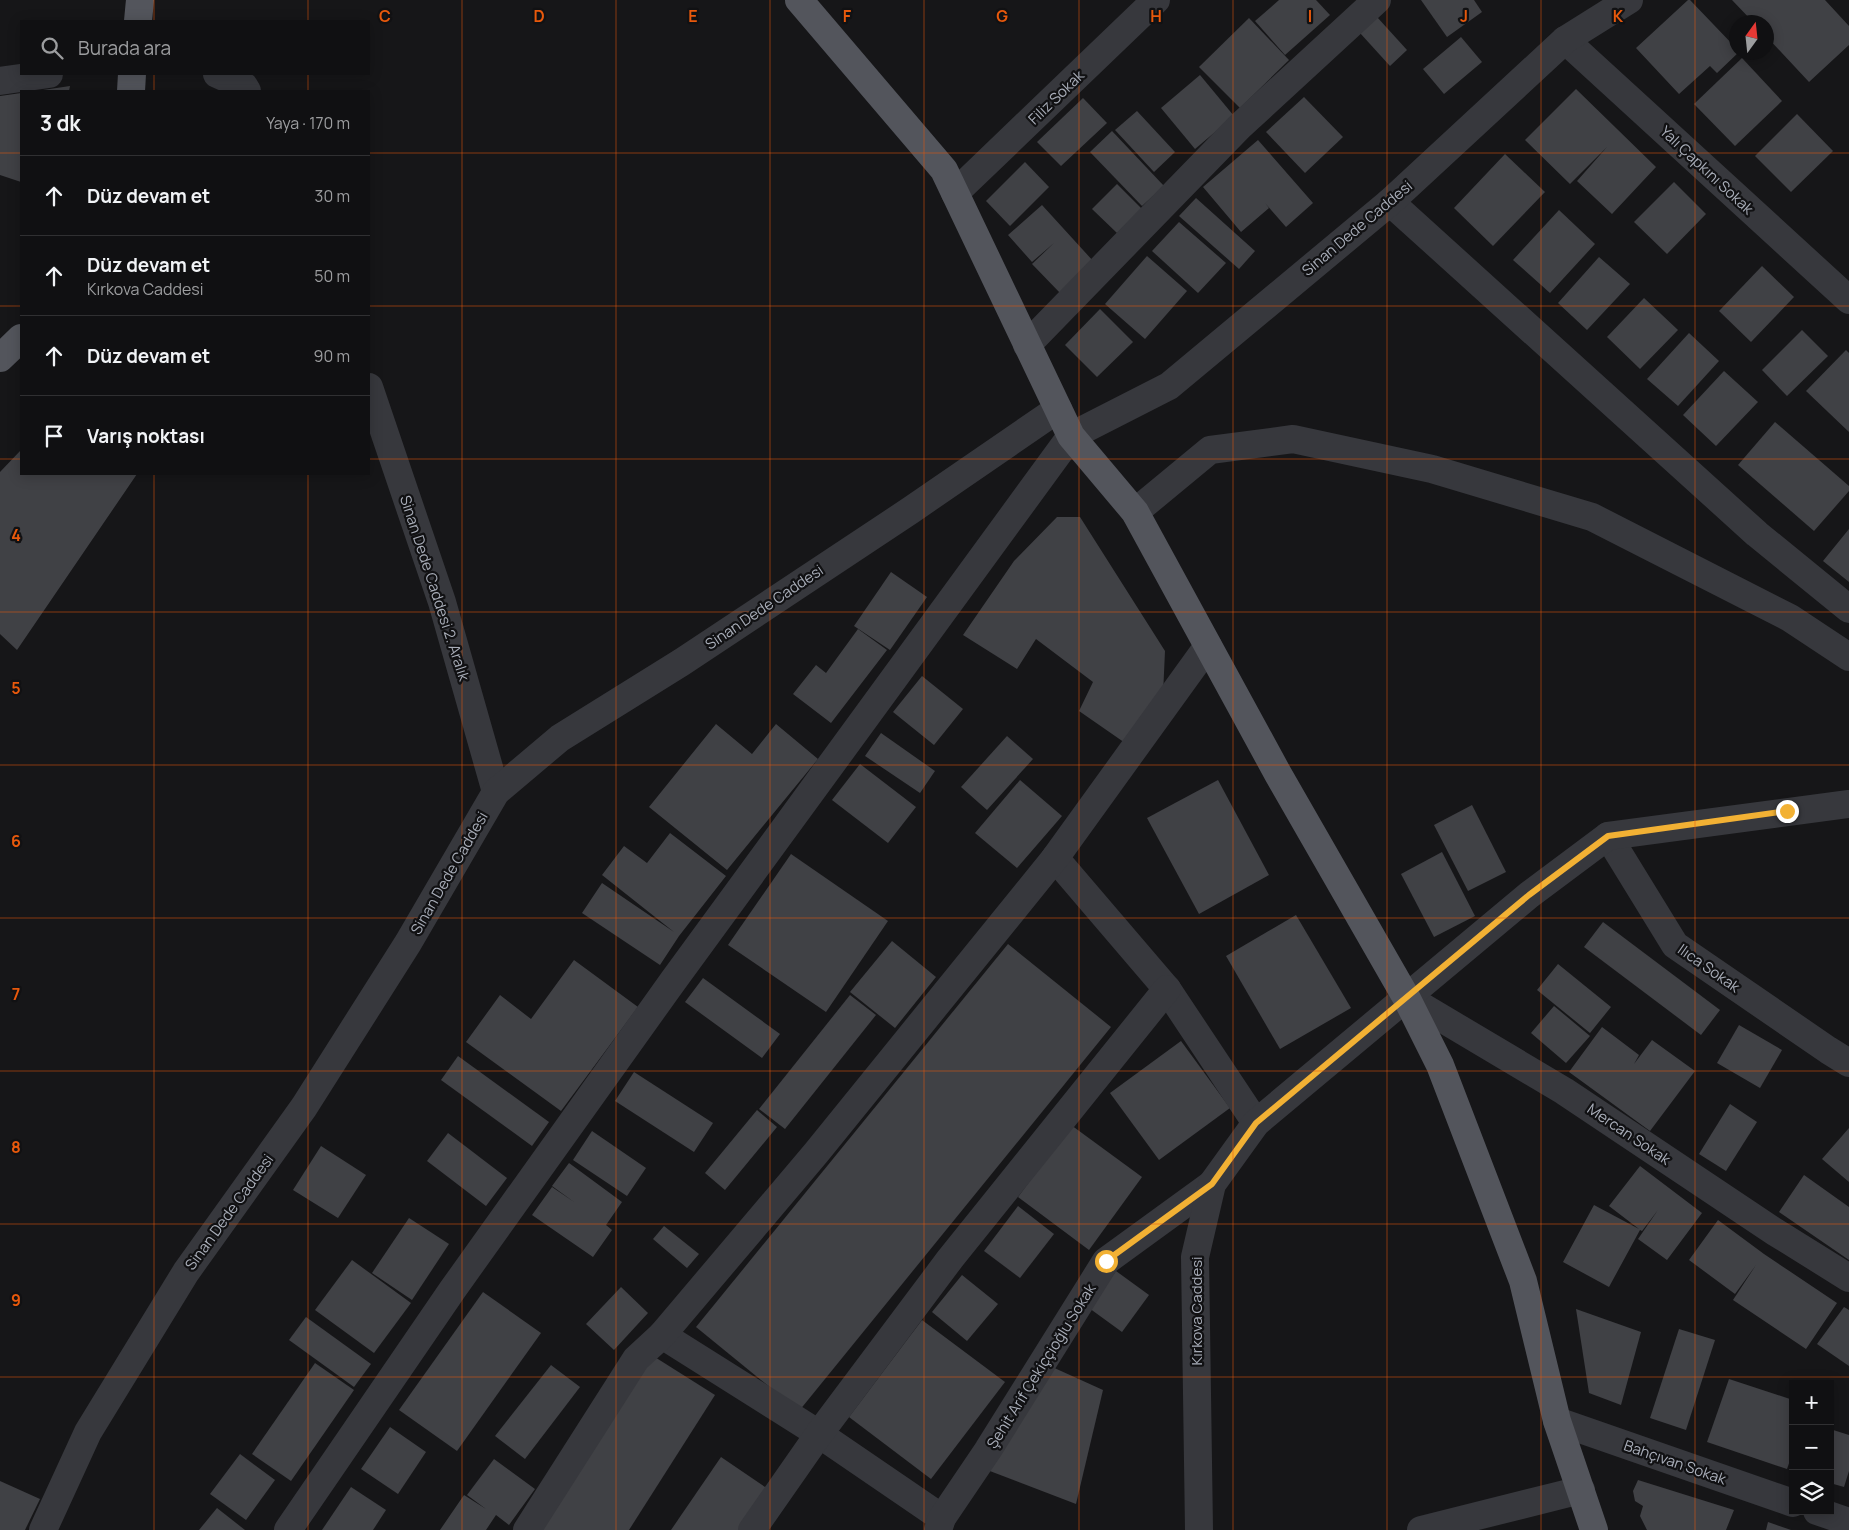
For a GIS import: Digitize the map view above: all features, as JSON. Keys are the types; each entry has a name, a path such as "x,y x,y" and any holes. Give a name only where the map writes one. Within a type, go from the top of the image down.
{"main road":[{"path":"138,20 140,0"},
{"path":"799,0 944,170 1071,436 1135,512 1278,774 1406,997 1440,1065 1523,1281 1557,1421 1594,1530"},
{"path":"131,90 132,75"},
{"path":"0,358 20,339"}],"street":[{"name":"Filiz Sokak","path":"956,193 1156,0"},
{"path":"1027,345 1239,128 1377,0"},
{"name":"Sinan Dede Caddesi","path":"1071,436 1169,386 1390,202 1566,40 1629,0"},
{"name":"Yalı Çapkını Sokak","path":"1566,40 1849,300"},
{"path":"0,80 41,75"},
{"path":"219,75 244,86 246,90"},
{"path":"1390,202 1757,534 1849,608"},
{"name":"Sinan Dede Caddesi 2. Aralık","path":"370,390 442,602 496,792"},
{"name":"Sinan Dede Caddesi","path":"43,1530 88,1432 186,1272 304,1108 408,943 496,792 560,738 682,662 902,516 1058,409"},
{"path":"288,1530 453,1289 673,981 1071,436"},
{"path":"1135,512 1210,450 1292,439 1432,468 1592,517 1790,618 1849,657"},
{"path":"527,1530 636,1359 662,1335 816,1153 1055,858 1208,646"},
{"path":"1608,836 1849,804"},
{"name":"Kırkova Caddesi","path":"1198,1530 1195,1257 1212,1184 1256,1123 1529,895 1608,836"},
{"name":"Ilıca Sokak","path":"1608,836 1675,945 1849,1063"},
{"path":"1055,858 1167,989 1256,1123"},
{"path":"752,1530 818,1434 950,1259 1167,989"},
{"name":"Mercan Sokak","path":"1406,997 1564,1091 1775,1232 1849,1278"},
{"name":"Şehit Arif Çekiççioğlu Sokak","path":"940,1524 1106,1261 1212,1184"},
{"path":"662,1335 818,1434 940,1524"},
{"name":"Bahçıvan Sokak","path":"1557,1421 1789,1502"},
{"path":"1420,1530 1580,1490"},
{"path":"1829,1515 1849,1522"}],"building":[{"path":"1279,0 1316,0 1330,15 1285,55 1255,21"},
{"path":"1421,0 1474,0 1482,12 1447,37"},
{"path":"1690,0 1729,41 1729,60 1731,60 1717,73 1710,66 1679,94 1636,48"},
{"path":"1732,0 1825,0 1849,26 1849,45 1809,82 1774,45 1774,15 1746,15"},
{"path":"1377,17 1407,50 1390,66 1360,33"},
{"path":"1249,18 1289,60 1240,108 1199,67"},
{"path":"1461,37 1482,62 1444,94 1423,69"},
{"path":"1740,60 1744,60 1782,101 1735,146 1694,104"},
{"path":"1200,75 1234,116 1195,149 1161,108"},
{"path":"70,86 69,90 43,90"},
{"path":"1576,89 1656,167 1612,214 1577,181 1607,147 1570,184 1525,140"},
{"path":"20,93 20,182 0,175 0,96"},
{"path":"1304,97 1343,137 1305,173 1266,132"},
{"path":"1083,98 1107,123 1061,166 1037,142"},
{"path":"1137,111 1175,152 1154,172 1115,130"},
{"path":"1797,114 1833,151 1791,192 1755,156"},
{"path":"1112,131 1164,186 1142,206 1090,152"},
{"path":"1258,140 1313,203 1286,227 1265,203 1269,208 1241,232 1203,187"},
{"path":"1505,154 1545,192 1493,246 1454,208"},
{"path":"1025,162 1049,187 1010,226 986,201"},
{"path":"1674,182 1706,214 1667,254 1634,222"},
{"path":"1117,184 1142,209 1117,233 1092,209"},
{"path":"1196,198 1255,251 1239,269 1179,216"},
{"path":"1042,205 1094,262 1061,294 1032,264 1054,243 1032,262 1008,235"},
{"path":"1559,210 1595,244 1550,293 1513,260"},
{"path":"1179,222 1226,263 1198,293 1152,251"},
{"path":"1147,256 1187,291 1145,339 1105,304"},
{"path":"1599,257 1630,284 1587,330 1558,303"},
{"path":"1762,266 1794,297 1751,342 1719,311"},
{"path":"1644,298 1678,330 1640,369 1607,337"},
{"path":"1100,309 1133,342 1097,377 1065,345"},
{"path":"1802,330 1828,356 1787,396 1762,370"},
{"path":"1689,333 1719,361 1678,406 1647,379"},
{"path":"1846,350 1849,353 1849,432 1806,391"},
{"path":"1724,371 1758,402 1716,446 1683,415"},
{"path":"1775,422 1849,486 1849,491 1814,531 1738,465"},
{"path":"20,451 20,475 136,475 17,650 0,634 0,472"},
{"path":"1057,517 1080,517 1165,651 1163,695 1128,745 1079,711 1093,682 1036,639 1017,669 963,635 1014,561"},
{"path":"1849,529 1849,582 1823,561"},
{"path":"891,572 927,597 890,650 854,626"},
{"path":"858,629 887,650 831,723 793,694 816,665 826,673"},
{"path":"922,676 963,709 934,745 893,712"},
{"path":"716,724 752,754 776,724 818,759 727,870 649,807"},
{"path":"881,733 935,771 920,793 865,756"},
{"path":"1007,736 1033,759 987,810 961,787"},
{"path":"860,764 916,807 888,843 832,800"},
{"path":"1020,780 1062,816 1017,868 975,833"},
{"path":"1218,780 1269,875 1199,914 1147,818"},
{"path":"1472,805 1506,872 1468,891 1434,825"},
{"path":"670,833 726,876 679,936 660,965 582,913 602,883 674,932 602,875 624,846 647,863"},
{"path":"1442,852 1475,916 1434,937 1401,874"},
{"path":"791,854 888,921 826,1012 728,945"},
{"path":"1296,915 1351,1008 1280,1049 1226,956"},
{"path":"1603,922 1720,1010 1701,1035 1584,947"},
{"path":"892,941 936,977 895,1028 850,992"},
{"path":"1008,944 1111,1027 799,1411 696,1327"},
{"path":"574,960 638,1007 561,1111 466,1042 500,995 531,1019"},
{"path":"1558,964 1611,1007 1590,1033 1537,990"},
{"path":"703,978 780,1034 762,1058 685,1002"},
{"path":"850,995 876,1015 785,1129 759,1109"},
{"path":"1554,1006 1590,1036 1566,1063 1531,1033"},
{"path":"1739,1025 1782,1050 1760,1088 1717,1063"},
{"path":"1602,1027 1639,1055 1634,1064 1652,1040 1695,1071 1650,1131 1569,1072"},
{"path":"1181,1041 1230,1108 1159,1160 1110,1093"},
{"path":"458,1056 549,1122 532,1146 441,1080"},
{"path":"634,1072 713,1123 694,1152 615,1101"},
{"path":"1730,1104 1757,1122 1726,1171 1699,1154"},
{"path":"757,1110 777,1127 725,1190 705,1173"},
{"path":"1071,1125 1142,1177 1089,1250 1018,1197"},
{"path":"1849,1128 1849,1182 1822,1159"},
{"path":"592,1131 646,1168 627,1196 573,1160"},
{"path":"448,1133 507,1178 486,1206 427,1161"},
{"path":"321,1146 366,1175 338,1218 293,1190"},
{"path":"569,1163 622,1202 606,1225 612,1230 593,1257 532,1215 552,1187 574,1202 552,1186"},
{"path":"1640,1166 1702,1213 1667,1260 1638,1239 1658,1210 1642,1231 1640,1230 1609,1287 1563,1262 1594,1205 1639,1229 1609,1206"},
{"path":"1804,1175 1849,1207 1849,1260 1779,1212"},
{"path":"1018,1206 1054,1234 1020,1278 984,1251"},
{"path":"409,1218 449,1244 412,1300 372,1273"},
{"path":"1718,1220 1764,1254 1837,1303 1806,1349 1733,1300 1756,1265 1735,1294 1689,1260"},
{"path":"664,1226 699,1254 687,1268 653,1239"},
{"path":"352,1260 411,1303 374,1353 315,1310"},
{"path":"1116,1271 1149,1295 1122,1332 1089,1308"},
{"path":"962,1275 998,1304 967,1341 932,1312"},
{"path":"621,1287 648,1313 614,1350 586,1324"},
{"path":"483,1292 541,1333 457,1451 399,1410"},
{"path":"1844,1307 1849,1310 1849,1366 1817,1344"},
{"path":"1576,1309 1641,1332 1621,1405 1589,1393"},
{"path":"306,1317 371,1364 354,1387 289,1340"},
{"path":"922,1320 1005,1382 931,1479 849,1417"},
{"path":"1679,1329 1715,1340 1686,1430 1650,1418"},
{"path":"650,1354 715,1395 629,1530 538,1530"},
{"path":"315,1363 354,1390 291,1481 252,1454"},
{"path":"551,1365 580,1387 525,1459 495,1436"},
{"path":"1050,1366 1103,1390 1076,1504 982,1468"},
{"path":"1729,1379 1789,1399 1789,1463 1787,1469 1707,1442"},
{"path":"390,1427 426,1452 398,1494 361,1469"},
{"path":"1834,1430 1849,1435 1849,1471 1844,1487 1834,1484"},
{"path":"240,1454 275,1480 246,1520 210,1494"},
{"path":"721,1457 768,1489 739,1530 671,1530"},
{"path":"494,1459 535,1489 509,1525 496,1515 486,1530 440,1530 464,1495 486,1509 467,1495"},
{"path":"1638,1480 1734,1510 1726,1530 1647,1530 1640,1516 1643,1506 1635,1501 1633,1491"},
{"path":"0,1481 40,1499 25,1530 0,1530"},
{"path":"351,1487 386,1510 373,1530 322,1530"},
{"path":"217,1508 245,1530 199,1530"},
{"path":"1768,1522 1791,1530 1766,1530"}],"route":[{"path":"1106,1261 1212,1184 1256,1123 1529,895 1608,836 1787,811"}]}
